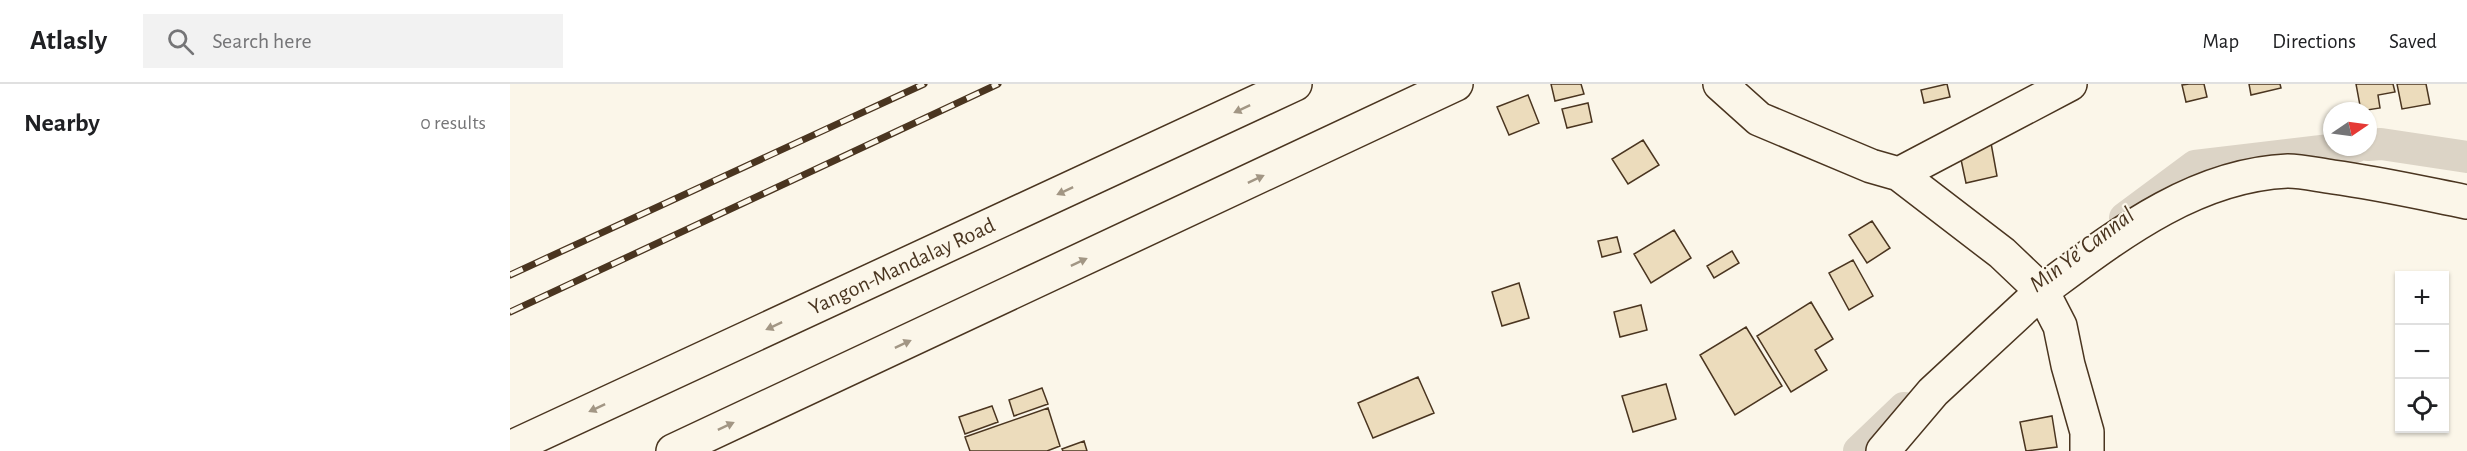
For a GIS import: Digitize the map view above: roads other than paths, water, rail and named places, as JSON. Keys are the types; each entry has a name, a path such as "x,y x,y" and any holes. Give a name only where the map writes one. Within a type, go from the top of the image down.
{"main road":[{"name":"Yangon-Mandalay Road","path":"510,448 1295,84"},
{"path":"673,451 1456,84"},
{"path":"1720,84 1759,118 1871,166 1899,174 2002,253 2038,288 2060,326 2068,365 2087,432 2086,451"},
{"path":"1899,174 2070,84"},
{"path":"1883,451 1933,392 2038,288 2164,208 2224,181 2288,171 2375,183 2467,202"}],"waterway":[{"name":"Min Ye' Cannal","path":"2377,144 2467,157"},
{"name":"Min Ye' Cannal","path":"2125,218 2195,166 2323,151"},
{"name":"Min Ye' Cannal","path":"1859,451 1904,408"}],"railway":[{"path":"510,275 924,84"},
{"path":"510,312 998,84"}]}
